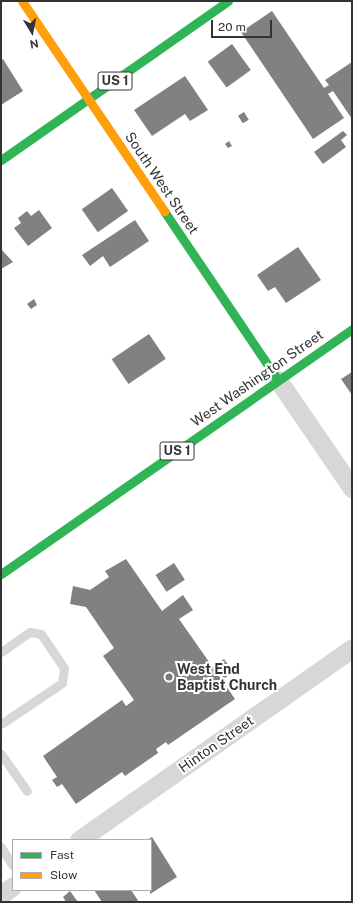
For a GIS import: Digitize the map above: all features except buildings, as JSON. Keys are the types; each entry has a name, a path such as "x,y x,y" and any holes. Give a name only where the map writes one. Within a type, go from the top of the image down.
{"main road":[{"name":"South West Street","path":"22,1 278,380"},
{"name":"US 1","path":"1,160 228,1"},
{"name":"West Washington Street","path":"1,574 352,329"}],"street":[{"path":"278,380 352,488"},
{"name":"Hinton Street","path":"80,839 352,648"},
{"path":"1,895 12,887"}],"lane":[{"path":"1,652 30,632 41,634 64,668 62,683 1,724"},
{"path":"1,754 27,791"},
{"path":"1,847 12,864"}],"traffic: fast":[{"path":"1,160 228,1"},
{"path":"164,211 278,380"},
{"path":"1,574 352,329"}],"traffic: slow":[{"path":"22,1 164,211"}],"place":[{"name":"West End Baptist Church","path":"169,677"}]}
